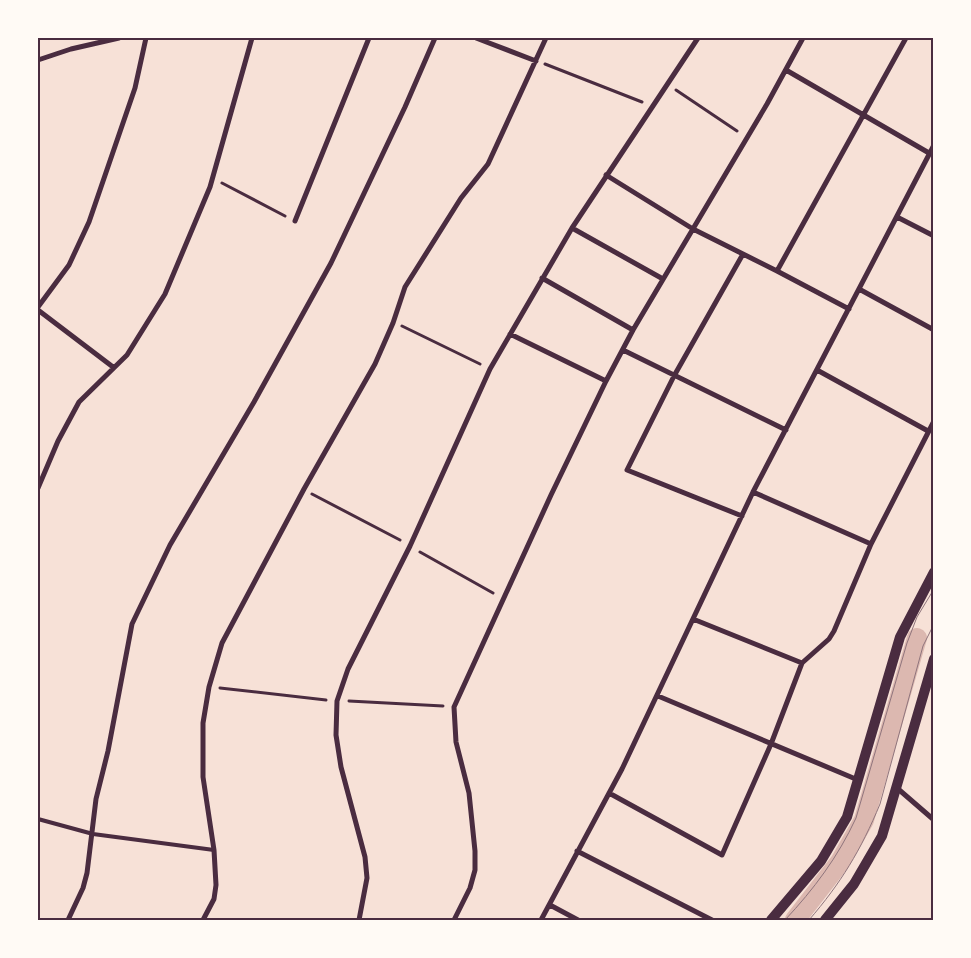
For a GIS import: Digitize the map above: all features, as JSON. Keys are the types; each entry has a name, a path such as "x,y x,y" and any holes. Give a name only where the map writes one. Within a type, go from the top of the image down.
{"main road":[{"path":"771,920 821,861 846,817 900,637 934,572"},
{"path":"824,920 870,860 882,836 934,659"}],"street":[{"path":"38,60 71,49 119,38"},
{"path":"113,368 38,309 69,265 89,222 135,88 146,38"},
{"path":"38,488 58,441 79,402 136,343 165,294 212,178 252,38"},
{"path":"295,221 369,38"},
{"path":"68,920 83,888 93,834 96,799 108,750 132,624 170,545 254,402 331,263 405,107 435,38"},
{"path":"476,38 536,61"},
{"path":"203,920 214,899 216,885 214,850 201,754 203,723 209,686 222,643 299,498 375,364 394,323 405,288 461,198 488,164 546,38"},
{"path":"359,920 367,878 365,857 341,767 336,735 337,701 357,650 410,546 490,369 572,228 698,38"},
{"path":"454,920 470,888 475,870 475,851 469,793 456,742 454,707 551,495 622,350 662,279 747,138 803,38"},
{"path":"777,271 906,38"},
{"path":"786,70 930,153"},
{"path":"541,920 658,696 753,492 934,145"},
{"path":"606,175 693,229 849,309"},
{"path":"897,217 934,236"},
{"path":"572,228 662,279"},
{"path":"742,516 627,470 674,376 743,254"},
{"path":"542,278 633,330"},
{"path":"859,289 934,330"},
{"path":"510,334 606,381"},
{"path":"622,350 786,430"},
{"path":"817,370 928,431"},
{"path":"609,793 722,855 771,744 802,663 829,639 834,631 872,544 934,421"},
{"path":"753,492 872,544"},
{"path":"693,619 802,663"},
{"path":"658,696 858,780"},
{"path":"897,788 934,820"},
{"path":"577,850 712,920"},
{"path":"550,905 578,920"}],"lane":[{"path":"38,819 93,834 214,850"}],"path":[{"path":"536,61 652,106"},
{"path":"667,84 747,138"},
{"path":"212,178 295,221"},
{"path":"394,323 490,369"}],"waterway":[{"path":"795,920 840,862 864,820 917,638"}],"tram line":[{"path":"785,920 825,872 856,818 907,643 917,617 934,589"},
{"path":"809,920 831,893 849,865 880,804 923,646 934,624"}]}
